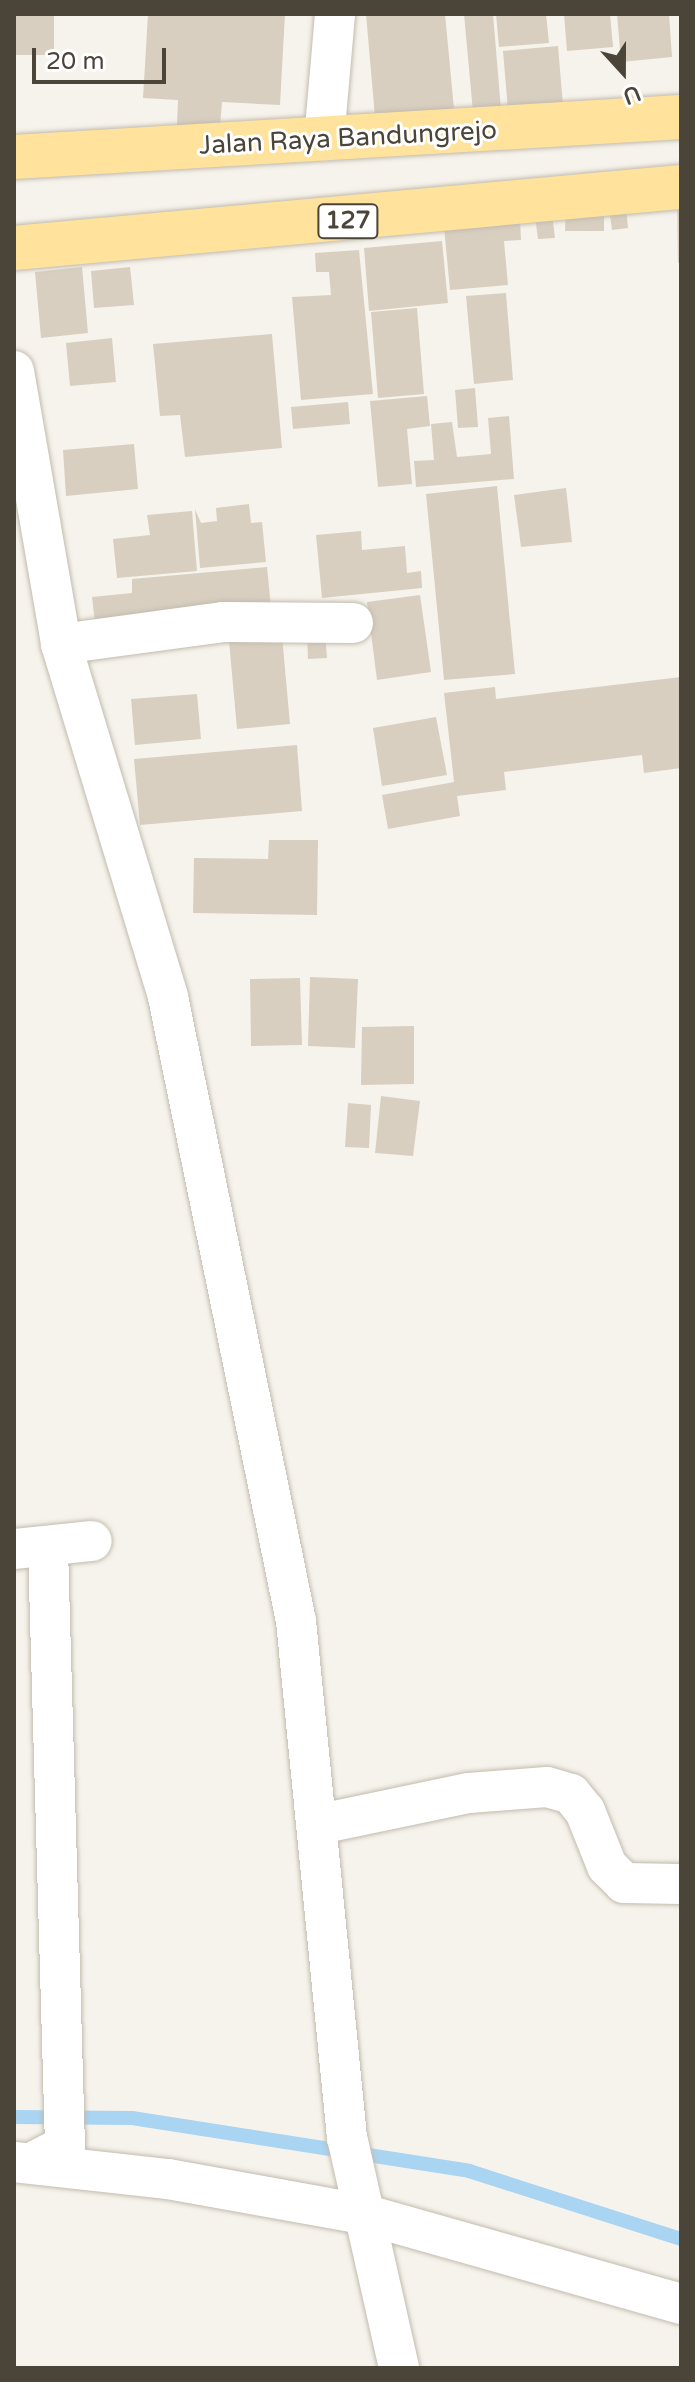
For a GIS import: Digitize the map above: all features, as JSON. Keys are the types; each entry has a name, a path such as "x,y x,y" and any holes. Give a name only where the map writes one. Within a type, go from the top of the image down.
{"main road":[{"name":"Jalan Raya Bandungrejo","path":"14,157 681,117"},
{"name":"127","path":"14,248 681,187"}],"street":[{"path":"324,140 335,14"},
{"path":"14,371 61,644 168,997 219,1221 296,1621 320,1824 350,2156 399,2368"},
{"path":"61,644 223,622 353,623"},
{"path":"92,1541 31,1549 65,2104 37,2157 363,2214 681,2304"},
{"path":"320,1824 469,1793 555,1789 585,1811 614,1876 636,1885 681,1884"}],"building":[{"path":"15,14 54,14 54,55 15,55"},
{"path":"148,14 285,14 280,105 222,102 220,127 177,125 178,100 143,98"},
{"path":"366,14 445,14 454,109 375,117"},
{"path":"464,14 493,14 501,110 473,112"},
{"path":"496,14 546,14 549,43 499,47"},
{"path":"564,14 610,14 613,47 567,51"},
{"path":"617,14 669,14 672,57 621,62"},
{"path":"558,46 564,117 509,122 503,51"},
{"path":"677,202 681,202 681,263 678,263"},
{"path":"626,206 628,228 612,230 609,208"},
{"path":"566,207 604,208 604,231 565,231"},
{"path":"552,214 555,238 538,239 535,216"},
{"path":"520,220 521,240 504,241 508,285 450,290 444,227"},
{"path":"442,241 448,303 369,311 364,248"},
{"path":"359,250 373,394 301,400 292,297 331,295 329,272 316,272 315,253"},
{"path":"82,267 88,333 41,338 35,272"},
{"path":"130,267 134,305 94,308 91,271"},
{"path":"506,293 513,380 474,384 466,296"},
{"path":"417,308 424,394 378,398 371,312"},
{"path":"272,334 282,448 185,457 180,415 160,416 153,344"},
{"path":"112,338 116,382 70,386 66,343"},
{"path":"475,388 478,427 458,428 455,390"},
{"path":"427,396 430,426 407,429 412,484 378,487 370,401"},
{"path":"348,402 350,424 293,429 291,407"},
{"path":"509,416 514,479 416,487 414,461 434,460 431,424 452,422 457,457 491,454 488,418"},
{"path":"134,444 138,489 66,496 63,450"},
{"path":"497,486 515,674 444,680 426,494"},
{"path":"566,488 572,542 521,547 514,495"},
{"path":"249,504 251,523 262,522 266,562 200,568 195,509 201,523 217,521 216,508"},
{"path":"192,511 197,571 117,578 113,539 150,535 147,515"},
{"path":"361,531 362,550 405,546 407,573 421,571 422,588 322,598 316,535"},
{"path":"267,567 271,607 95,623 92,597 132,593 132,579"},
{"path":"420,595 431,672 377,680 367,602"},
{"path":"325,632 327,658 308,659 307,634"},
{"path":"282,636 290,724 237,729 229,641"},
{"path":"681,677 681,768 644,773 642,755 504,772 506,790 457,796 460,816 388,829 382,795 454,782 444,693 495,687 496,699"},
{"path":"197,694 201,739 135,745 131,699"},
{"path":"436,717 447,775 382,786 373,728"},
{"path":"297,745 302,811 140,825 134,759"},
{"path":"269,840 318,840 317,915 193,913 194,858 268,859"},
{"path":"310,977 358,979 355,1048 308,1046"},
{"path":"300,978 302,1045 251,1046 250,979"},
{"path":"414,1026 414,1084 361,1085 362,1027"},
{"path":"381,1096 420,1101 413,1156 375,1153"},
{"path":"348,1103 371,1105 369,1148 345,1147"}],"waterway":[{"path":"14,2117 132,2118 469,2171 681,2239"}]}
